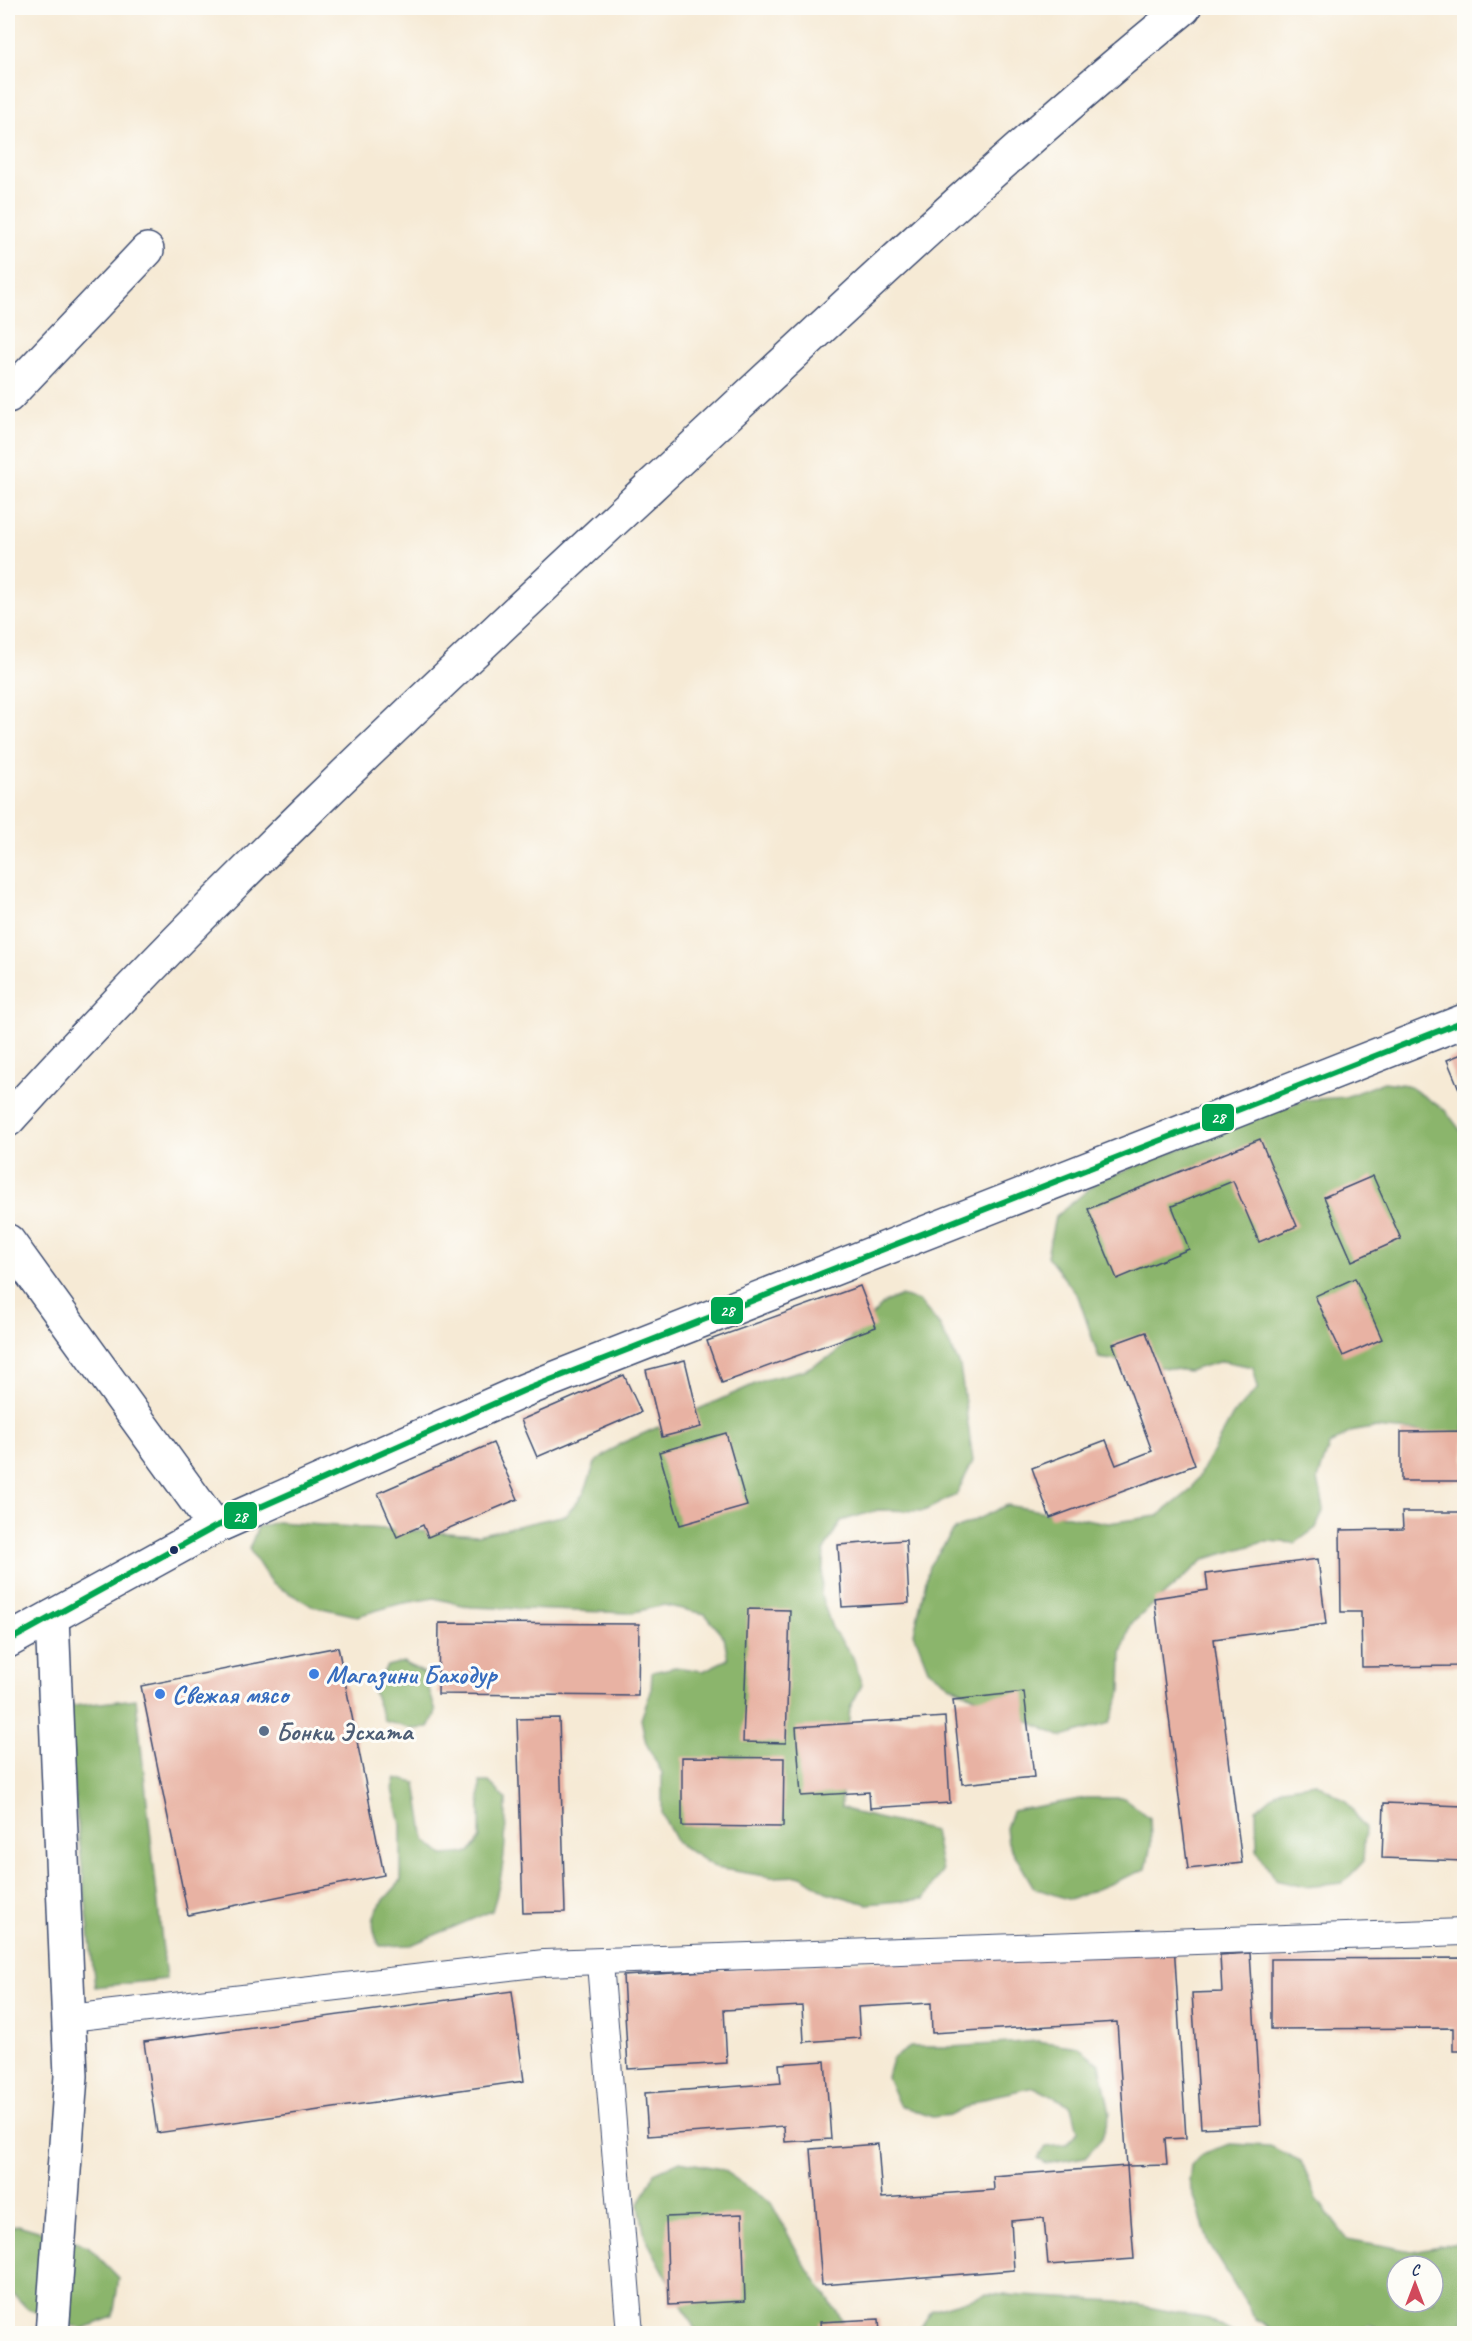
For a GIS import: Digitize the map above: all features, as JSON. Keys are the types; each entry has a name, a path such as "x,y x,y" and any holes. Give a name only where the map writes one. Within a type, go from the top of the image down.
{"street":[{"path":"8,1120 73,1048 178,942 460,664 964,196 1184,8"},
{"path":"8,396 147,250"},
{"path":"8,1641 215,1527 525,1390 1464,1021"},
{"path":"8,1241 215,1527"},
{"path":"52,1617 71,2076 52,2334"}],"lane":[{"path":"69,2018 544,1963 600,1963 1464,1932"},
{"path":"600,1963 630,2334"}],"green space":[{"path":"1384,1082 1407,1085 1445,1110 1464,1135 1464,1435 1373,1428 1350,1432 1329,1446 1318,1479 1324,1509 1316,1528 1295,1543 1267,1541 1205,1559 1131,1624 1122,1653 1121,1692 1110,1723 1062,1737 951,1686 928,1669 914,1633 929,1566 954,1530 1007,1505 1108,1523 1158,1516 1191,1490 1233,1415 1258,1388 1253,1367 1222,1361 1188,1371 1099,1358 1078,1296 1047,1256 1055,1217 1100,1180 1305,1100 1345,1097"},
{"path":"900,1296 919,1301 940,1326 960,1366 973,1461 956,1495 924,1511 878,1510 841,1521 824,1550 821,1596 832,1628 853,1657 862,1685 850,1708 841,1807 856,1813 934,1831 942,1871 924,1899 867,1904 826,1892 802,1876 771,1877 716,1868 677,1843 662,1814 662,1773 646,1743 641,1719 651,1691 652,1672 675,1667 703,1671 728,1659 724,1637 705,1614 664,1605 630,1613 471,1607 434,1598 399,1604 357,1616 313,1606 272,1584 249,1549 258,1527 277,1522 477,1535 566,1515 584,1493 595,1463 620,1444 764,1380 804,1370 834,1355 885,1302"},
{"path":"403,1662 424,1673 436,1712 429,1728 412,1729 384,1721 372,1689 387,1666"},
{"path":"136,1699 166,1979 95,1987 65,1707"},
{"path":"396,1778 416,1783 425,1840 443,1855 470,1853 480,1838 480,1782 489,1782 506,1799 504,1856 500,1883 492,1911 411,1945 380,1946 373,1926 374,1918 381,1904 401,1881 401,1824 393,1789"},
{"path":"1316,1783 1346,1801 1365,1828 1363,1862 1343,1883 1305,1887 1275,1880 1257,1850 1256,1809 1282,1788"},
{"path":"1086,1798 1124,1798 1150,1818 1151,1844 1146,1869 1070,1900 1034,1888 1008,1843 1006,1828 1012,1811"},
{"path":"1038,2041 1078,2047 1100,2064 1110,2113 1102,2138 1085,2157 1046,2164 1038,2158 1046,2147 1066,2145 1078,2131 1072,2106 1034,2087 984,2098 951,2115 932,2117 899,2105 887,2077 892,2059 910,2047 951,2047"},
{"path":"1230,2144 1269,2146 1301,2161 1317,2199 1347,2239 1412,2251 1464,2242 1464,2333 1399,2333 1369,2326 1351,2333 1277,2333 1256,2320 1209,2243 1189,2181 1191,2166 1202,2154"},
{"path":"680,2161 721,2169 771,2203 802,2260 851,2333 697,2333 645,2237 639,2204 654,2173"},
{"path":"18,2225 88,2246 119,2278 113,2317 82,2329 28,2309 8,2289 8,2228"},
{"path":"987,2294 1118,2301 1209,2319 1233,2333 917,2333 932,2310"}],"building":[{"path":"1464,1053 1464,1101 1447,1060"},
{"path":"1260,1139 1297,1226 1259,1242 1233,1181 1172,1206 1189,1249 1117,1279 1088,1209"},
{"path":"1373,1176 1401,1239 1352,1261 1324,1197"},
{"path":"1355,1278 1382,1339 1343,1356 1315,1296"},
{"path":"860,1286 876,1327 722,1383 707,1341"},
{"path":"1146,1332 1195,1465 1050,1518 1032,1468 1106,1440 1116,1465 1152,1451 1113,1344"},
{"path":"685,1360 701,1427 662,1437 646,1370"},
{"path":"624,1375 641,1412 537,1457 521,1420"},
{"path":"1464,1431 1464,1481 1401,1481 1401,1432"},
{"path":"726,1433 747,1506 680,1525 659,1452"},
{"path":"493,1443 518,1499 428,1537 423,1525 397,1537 378,1493"},
{"path":"1402,1512 1464,1512 1464,1666 1362,1667 1361,1612 1341,1612 1340,1530 1403,1529"},
{"path":"906,1540 909,1603 842,1607 838,1545"},
{"path":"1318,1559 1326,1624 1214,1639 1242,1863 1188,1869 1154,1598 1208,1590 1206,1574"},
{"path":"748,1609 790,1610 786,1743 743,1742"},
{"path":"439,1623 639,1624 638,1696 438,1694"},
{"path":"338,1647 384,1875 188,1915 141,1686"},
{"path":"1024,1692 1034,1777 962,1784 953,1700"},
{"path":"945,1717 950,1803 870,1808 869,1792 801,1796 796,1727"},
{"path":"559,1718 565,1912 523,1913 517,1719"},
{"path":"682,1757 784,1758 783,1827 682,1826"},
{"path":"1384,1803 1464,1806 1464,1861 1382,1858"},
{"path":"1174,1943 1186,2138 1165,2139 1167,2165 1127,2166 1117,2022 932,2033 931,2003 858,2007 860,2038 804,2042 802,2006 724,2010 727,2063 628,2069 623,1976"},
{"path":"1250,1953 1261,2125 1201,2128 1192,1993 1222,1992 1220,1955"},
{"path":"1464,1958 1464,2051 1453,2051 1453,2028 1271,2029 1271,1959"},
{"path":"512,1991 524,2081 157,2133 144,2042"},
{"path":"825,2061 831,2139 785,2142 784,2126 648,2136 645,2093 781,2083 779,2064"},
{"path":"878,2144 882,2198 994,2190 993,2176 1127,2166 1134,2259 1048,2265 1044,2218 1011,2221 1014,2270 822,2285 811,2149"},
{"path":"742,2214 745,2301 669,2305 666,2217"},
{"path":"879,2319 880,2334 821,2334 820,2322"}],"transit line":[{"name":"28","path":"8,1641 215,1527 525,1390 1464,1021"}],"place":[{"name":"Магазини Баходур","path":"314,1674"},
{"name":"Свежая мясо","path":"160,1694"},
{"name":"Бонки Эсхата","path":"264,1731"}]}
